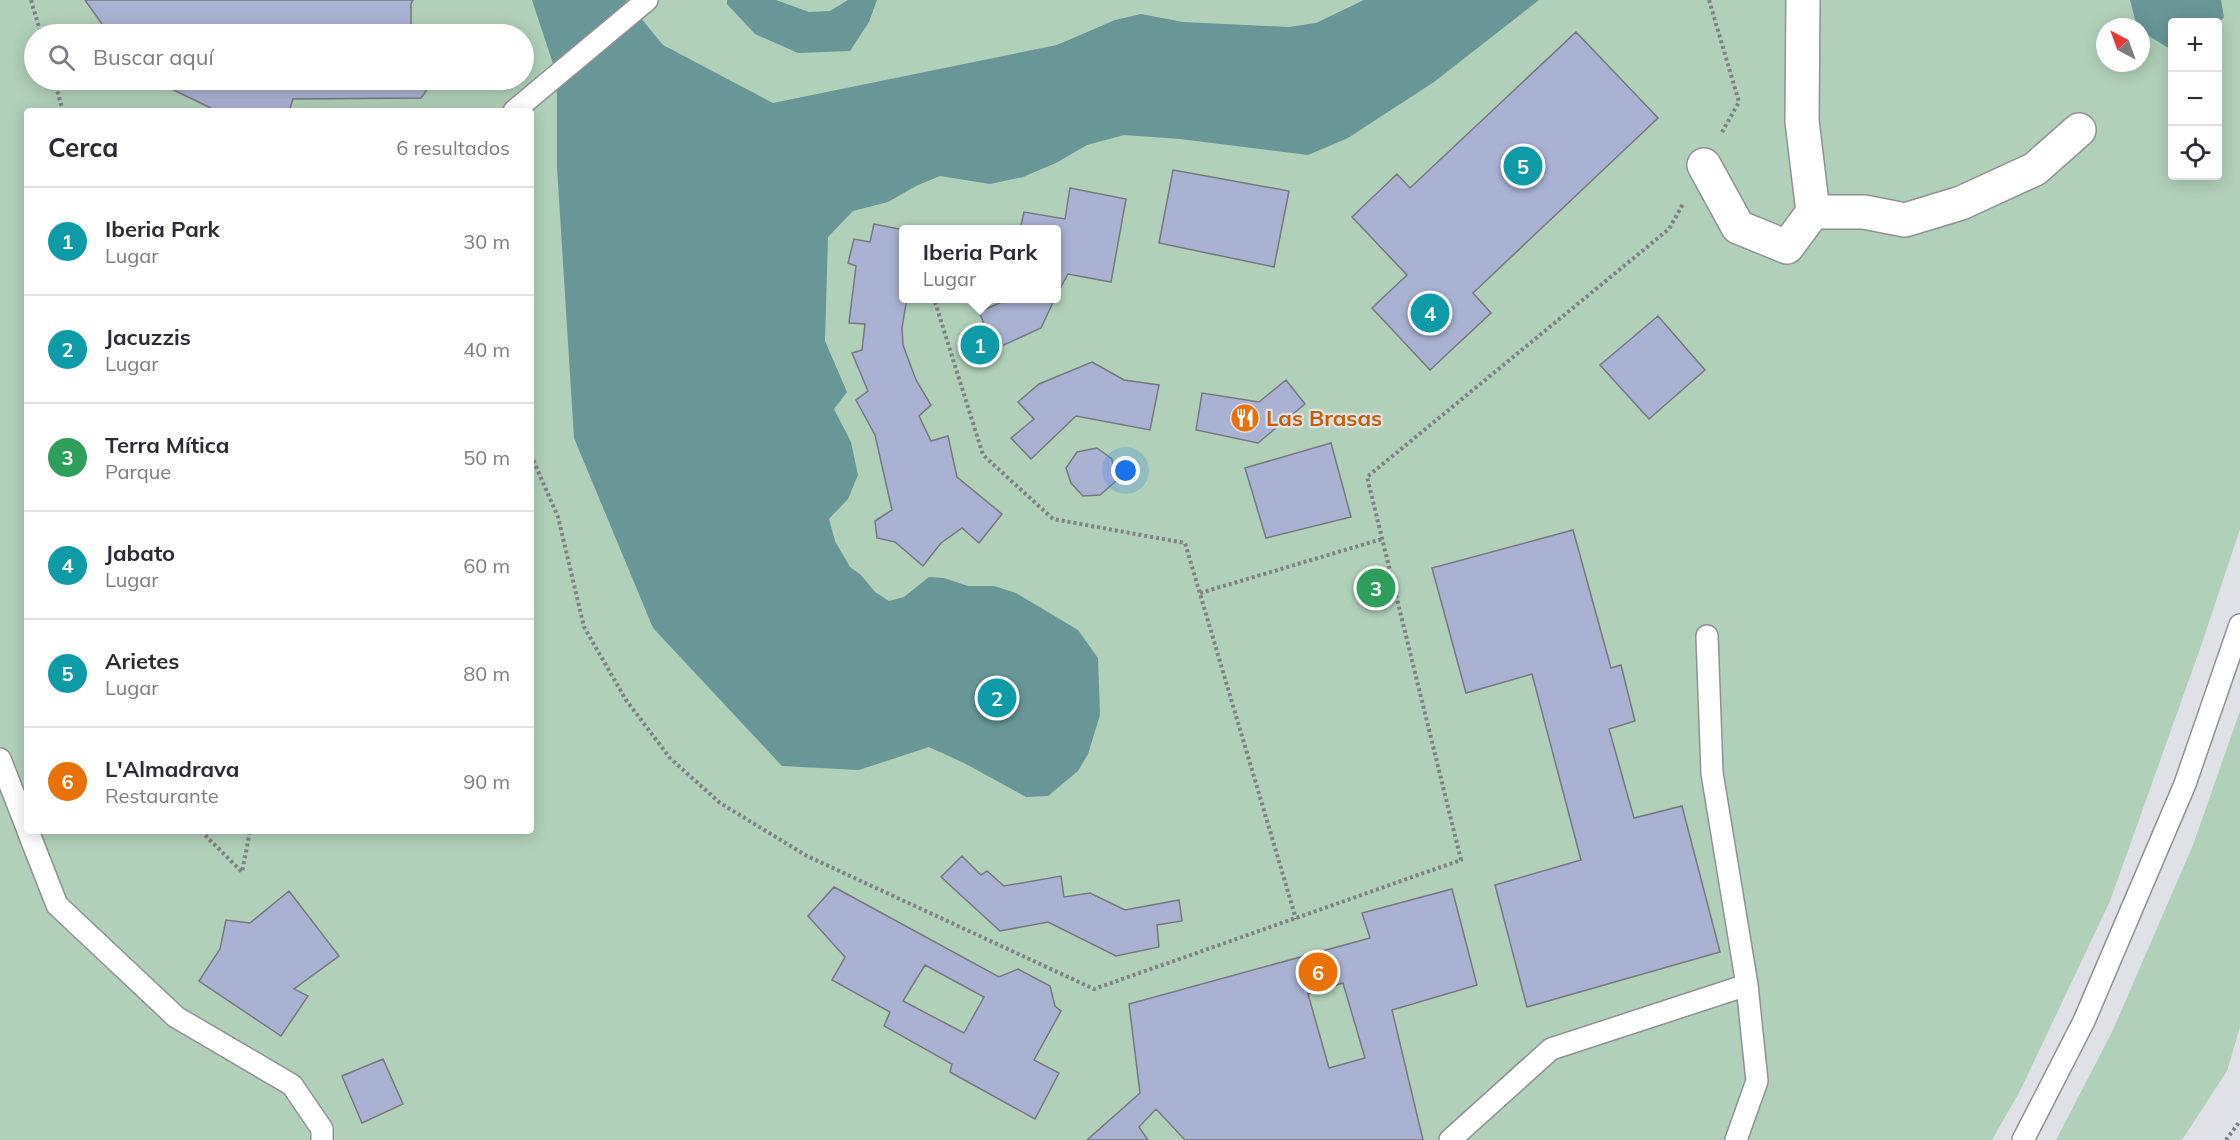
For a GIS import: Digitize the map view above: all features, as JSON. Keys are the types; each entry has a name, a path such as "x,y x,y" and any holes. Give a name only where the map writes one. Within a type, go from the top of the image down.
{"street":[{"path":"1704,165 1738,227 1787,247 1813,212 1802,121 1803,0"},
{"path":"1813,212 1864,212 1905,220 1960,203 2035,169 2079,130"}],"lane":[{"path":"518,108 647,0"},
{"path":"2023,1140 2084,1021 2181,795 2240,625"},
{"path":"1707,636 1712,773 1746,985 1757,1082 1736,1140"},
{"path":"0,759 24,820"},
{"path":"30,834 57,905 176,1017 292,1085 322,1129 322,1140"},
{"path":"1450,1140 1551,1049 1746,985"}],"path":[{"path":"31,0 38,24"},
{"path":"534,462 558,516 584,627 626,700 670,758 720,802 807,856 1094,989 1461,860 1366,477 1669,228 1739,102 1709,0"},
{"path":"57,90 62,108"},
{"path":"935,303 983,455 1053,519 1185,543 1296,919"},
{"path":"1200,593 1382,539"},
{"path":"204,834 242,872 249,834"},
{"path":"2226,1140 2240,1121"}],"green space":[{"path":"0,0 2240,0 2240,529 2110,901 2021,1089 1992,1140 0,1140"},
{"path":"2240,711 2240,1027 2227,1071 2182,1140 2056,1140 2112,1032 2193,845"}],"water":[{"path":"532,0 626,0 663,45 773,103 1057,45 1115,20 1141,14 1183,22 1289,27 1316,23 1364,0 1539,0 1434,82 1348,138 1308,155 1180,139 1124,135 1087,145 1056,163 1023,177 990,184 940,176 888,202 853,211 828,237 825,341 847,392 834,409 851,442 858,475 848,499 829,519 835,541 850,567 861,575 875,592 889,601 904,597 929,577 944,578 968,586 994,586 1016,593 1078,630 1098,658 1100,715 1088,754 1078,771 1048,796 1026,797 964,763 929,747 859,770 782,766 653,628 574,438 557,167 557,76"},
{"path":"727,0 776,0 809,12 830,11 848,0 877,0 869,22 850,51 798,53 755,34 727,4"},
{"path":"2130,0 2221,0 2224,17 2222,19 2168,18 2168,48 2150,37 2150,18 2135,18"}],"building":[{"path":"85,0 413,0 411,24 102,24"},
{"path":"1576,32 1658,118 1473,293 1491,313 1430,370 1372,308 1407,275 1352,217 1397,174 1410,188"},
{"path":"174,90 427,90 421,98 293,99 290,108 211,108"},
{"path":"1173,170 1289,191 1274,267 1159,243"},
{"path":"1070,188 1126,199 1111,282 1068,274 1061,287 1061,225 1021,225 1024,212 1065,219"},
{"path":"874,224 899,229 899,303 906,303 902,328 903,345 916,380 931,405 919,416 931,441 948,436 957,477 1002,514 979,543 962,528 941,543 923,566 895,542 877,538 875,521 892,510 875,435 856,400 868,391 852,353 862,350 865,324 849,323 856,266 848,263 854,239 870,242"},
{"path":"1000,303 1053,303 1041,328 995,349 979,312"},
{"path":"1658,316 1705,370 1649,419 1600,365"},
{"path":"1092,362 1124,380 1159,385 1150,430 1076,416 1031,459 1011,438 1034,419 1018,402 1039,384"},
{"path":"1286,380 1305,404 1258,443 1196,430 1202,393 1259,402"},
{"path":"1331,443 1351,517 1266,538 1245,468"},
{"path":"1097,448 1112,459 1116,481 1100,495 1083,496 1071,483 1066,468 1077,452"},
{"path":"1573,530 1611,668 1621,665 1635,721 1609,729 1634,818 1682,806 1720,952 1527,1007 1495,885 1581,860 1532,674 1466,693 1432,568"},
{"path":"962,856 981,875 987,871 1004,886 1061,876 1064,897 1090,893 1125,910 1179,900 1182,921 1157,925 1159,947 1116,956 1048,922 1000,931 941,877"},
{"path":"834,887 999,977 1018,969 1050,986 1055,1006 1061,1011 1034,1060 1059,1073 1035,1119 950,1072 952,1064 884,1026 890,1012 832,980 845,957 808,916","holes":["925,965 984,997 964,1033 903,1001"]},
{"path":"1452,889 1477,985 1392,1010 1423,1140 1185,1140 1156,1109 1139,1127 1148,1140 1087,1140 1140,1093 1129,1004 1370,938 1362,913","holes":["1343,983 1365,1058 1329,1068 1308,994"]},
{"path":"289,891 339,956 294,989 308,996 281,1036 199,981 220,949 226,920 250,923"},
{"path":"383,1059 403,1104 362,1123 342,1076"}],"place":[{"name":"Arietes","path":"1523,166"},
{"name":"Jabato","path":"1430,313"},
{"name":"Iberia Park","path":"980,345"},
{"name":"Las Brasas","path":"1245,418"},
{"name":"Terra Mítica","path":"1376,588"},
{"name":"Jacuzzis","path":"997,698"},
{"name":"L'Almadrava","path":"1318,972"}]}
